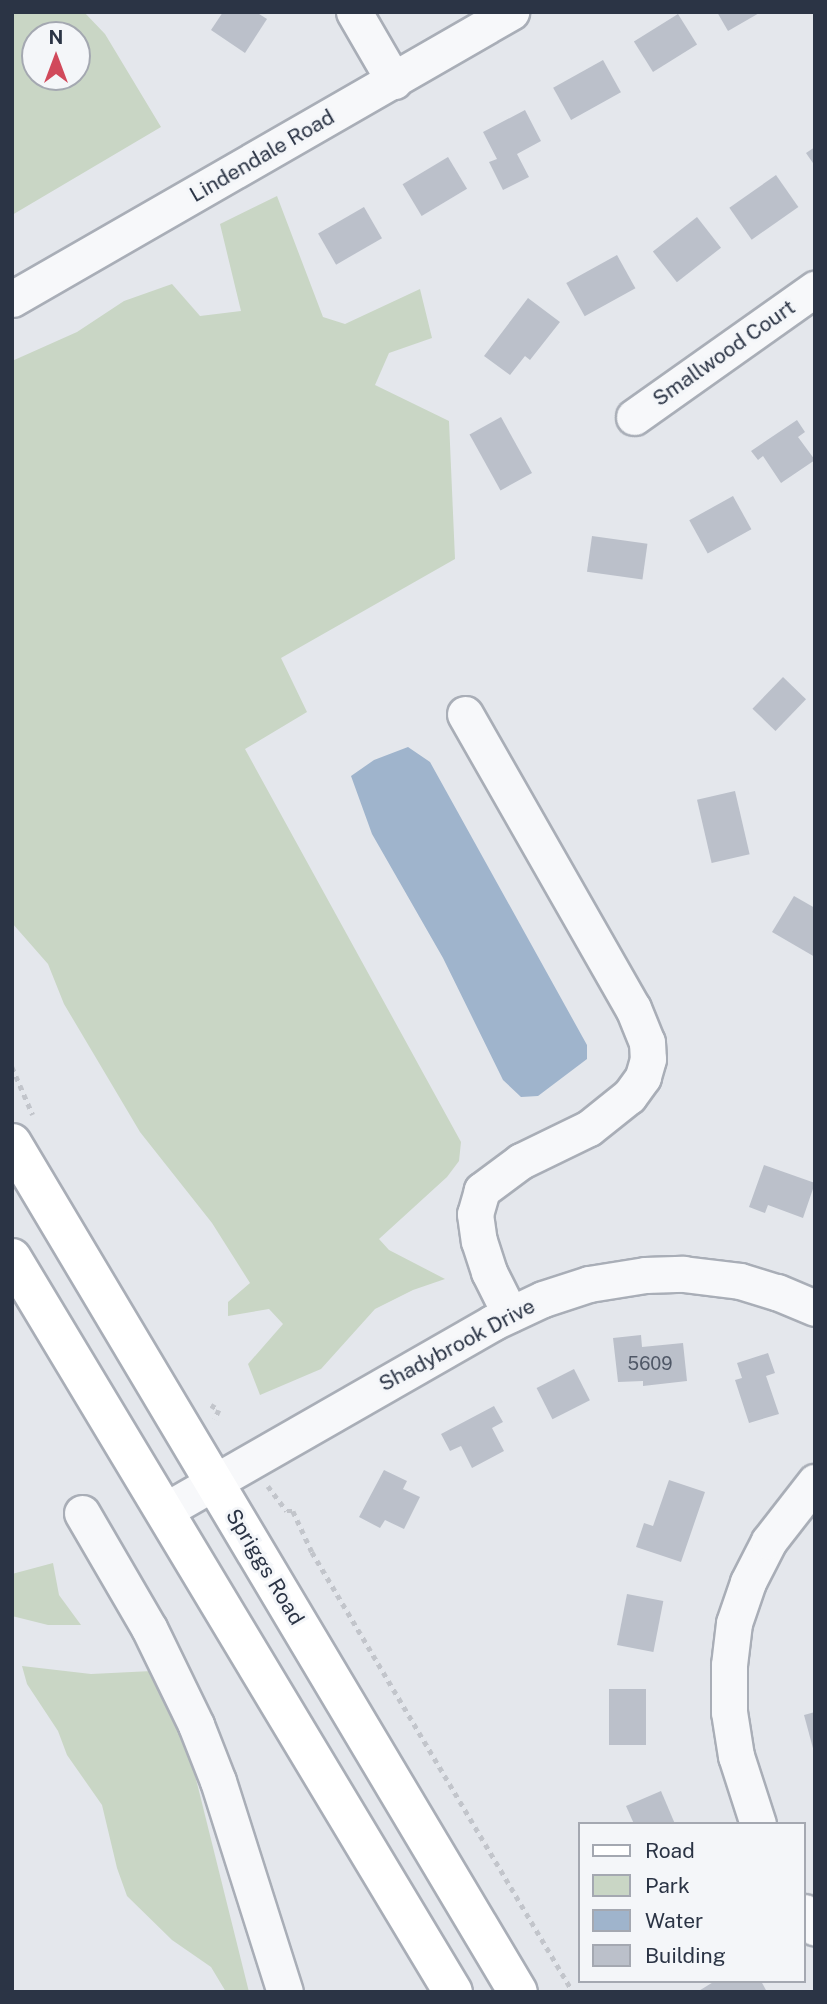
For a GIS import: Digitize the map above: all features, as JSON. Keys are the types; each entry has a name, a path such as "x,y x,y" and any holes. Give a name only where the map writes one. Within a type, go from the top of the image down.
{"main road":[{"name":"Spriggs Road","path":"12,1143 518,1992"},
{"path":"12,1258 453,1992"}],"street":[{"path":"355,12 394,80"},
{"name":"Lindendale Road","path":"12,299 511,12"},
{"name":"Smallwood Court","path":"634,417 815,289"},
{"path":"465,714 633,1008 643,1028 648,1050 643,1077 629,1096 606,1116 589,1128 521,1161 482,1190 474,1214 478,1241 489,1272 510,1314"},
{"name":"Shadybrook Drive","path":"164,1510 510,1314 543,1299 589,1284 645,1275 683,1274 740,1281 777,1292 815,1308"},
{"path":"757,1822 736,1756 729,1712 729,1665 734,1623 748,1582 769,1541 815,1482"},
{"path":"82,1513 149,1628 196,1725 218,1782 285,1992"}],"path":[{"path":"287,1511 293,1511 312,1552 573,1992"}],"green space":[{"path":"12,12 84,12 105,34 161,127 12,215"},
{"path":"277,196 323,317 345,324 420,289 432,338 389,353 375,385 449,421 455,559 281,658 307,712 245,749 461,1142 459,1161 447,1177 379,1239 389,1250 445,1279 413,1290 375,1309 321,1369 260,1395 248,1364 283,1324 269,1309 228,1316 228,1302 250,1283 212,1223 140,1132 64,1004 48,964 12,923 12,361 77,332 124,301 172,284 200,316 241,311 220,224"},
{"path":"53,1563 59,1595 81,1625 48,1625 12,1616 12,1574"},
{"path":"22,1666 91,1674 152,1671 181,1729 195,1775 249,1992 226,1992 211,1967 172,1940 127,1896 117,1868 102,1805 67,1755 58,1731 27,1684"}],"water":[{"path":"408,747 430,762 587,1045 587,1059 538,1096 521,1097 503,1080 443,958 372,834 351,776 374,760"}],"building":[{"path":"223,12 256,12 267,19 245,53 211,30"},
{"path":"717,12 761,12 728,31"},
{"path":"678,14 697,45 653,72 634,42"},
{"path":"603,60 621,92 571,120 553,88"},
{"path":"525,110 541,141 517,154 529,177 503,190 489,162 497,159 483,132"},
{"path":"815,147 815,166 806,153"},
{"path":"448,157 467,189 422,216 403,184"},
{"path":"776,175 798,207 752,240 729,208"},
{"path":"364,207 382,238 336,265 318,234"},
{"path":"697,217 721,248 677,282 653,251"},
{"path":"617,255 635,288 585,316 566,283"},
{"path":"528,298 560,322 530,360 525,356 510,375 484,356"},
{"path":"501,417 532,473 501,490 470,434"},
{"path":"797,420 805,432 798,437 815,460 781,483 763,456 758,460 751,451"},
{"path":"733,496 751,529 708,553 689,520"},
{"path":"592,536 647,544 642,579 587,572"},
{"path":"783,677 806,699 775,731 752,709"},
{"path":"735,791 750,854 712,863 697,800"},
{"path":"794,896 815,908 815,957 772,932"},
{"path":"764,1165 815,1183 803,1218 768,1205 765,1213 749,1207"},
{"path":"641,1335 642,1347 683,1343 687,1381 643,1386 643,1381 618,1382 613,1338"},
{"path":"768,1353 775,1373 766,1376 779,1414 749,1423 735,1380 742,1378 737,1363"},
{"path":"574,1369 590,1400 552,1419 537,1388"},
{"path":"494,1406 503,1422 492,1428 504,1451 472,1468 461,1446 450,1451 441,1434"},
{"path":"384,1470 407,1481 403,1489 420,1497 404,1529 385,1520 380,1528 359,1517"},
{"path":"669,1480 705,1492 681,1562 636,1547 644,1523 653,1526"},
{"path":"627,1594 663,1601 653,1652 617,1645"},
{"path":"609,1689 646,1689 646,1745 609,1745"},
{"path":"815,1712 815,1752 814,1752 804,1715"},
{"path":"661,1791 674,1822 633,1822 626,1806"},
{"path":"712,1983 762,1983 767,1992 697,1992"}]}
